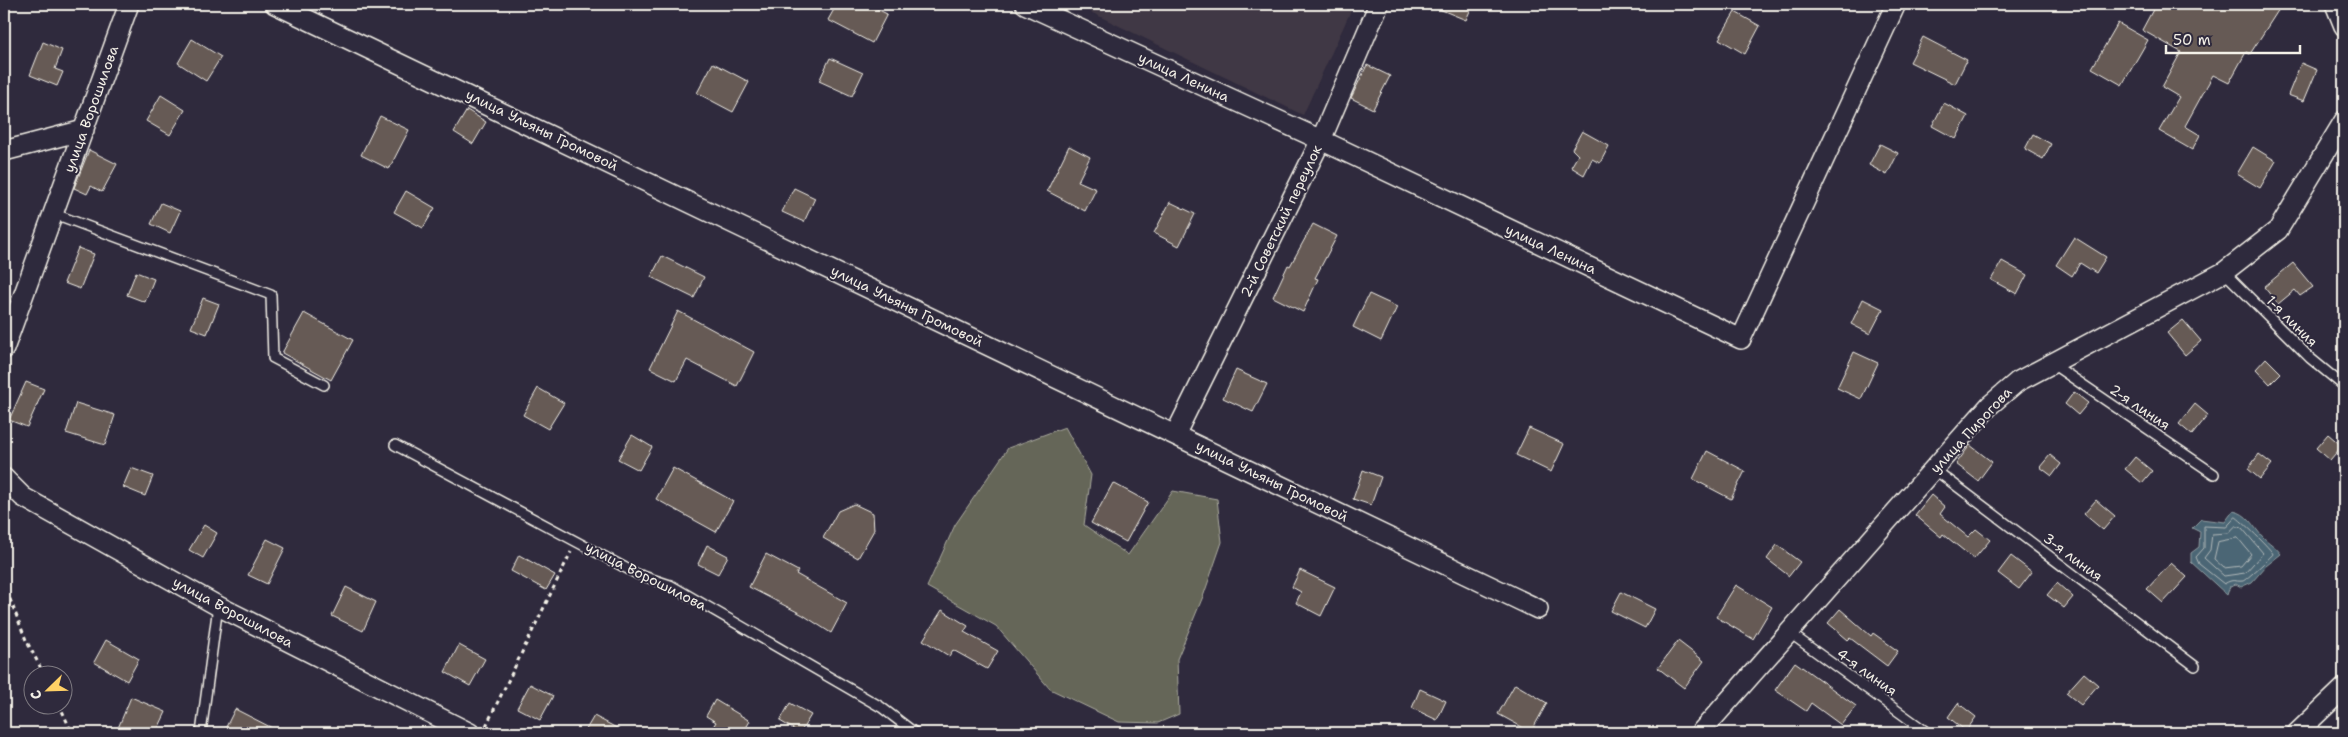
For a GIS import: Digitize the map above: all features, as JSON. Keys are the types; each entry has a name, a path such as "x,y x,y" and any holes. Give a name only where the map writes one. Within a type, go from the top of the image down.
{"street":[{"name":"улица Ворошилова","path":"4,349 129,4"},
{"name":"улица Ульяны Громовой","path":"275,4 1538,609"},
{"name":"улица Ленина","path":"1025,4 1321,140 1741,339 1896,4"},
{"name":"2-й Советский переулок","path":"1175,435 1321,140 1379,4"},
{"path":"2335,4 2344,26"},
{"name":"улица Пирогова","path":"1700,733 1990,405 2017,382 2224,272 2278,230 2344,122"},
{"path":"4,151 84,130"},
{"name":"улица Ворошилова","path":"5,483 23,497 218,606 470,733"},
{"path":"2297,733 2344,688"}],"lane":[{"path":"52,213 271,295 273,358 324,385"},
{"name":"1-я линия","path":"2224,272 2310,358 2344,386"},
{"name":"2-я линия","path":"2051,363 2214,474"},
{"name":"улица Ворошилова","path":"395,445 637,574 670,585 881,707 915,733"},
{"name":"3-я линия","path":"1934,469 2195,666"},
{"path":"201,733 218,606"},
{"name":"4-я линия","path":"1790,633 1928,733"}],"path":[{"path":"483,733 576,541"},
{"path":"4,584 26,640 39,664"},
{"path":"63,714 72,733"}],"shaded area":[{"path":"1074,4 1354,4 1303,115"}],"green space":[{"path":"1065,427 1091,475 1084,525 1128,555 1173,491 1217,499 1222,542 1204,594 1177,659 1179,714 1158,723 1119,722 1050,689 996,626 927,587 955,525 1008,448"}],"water":[{"path":"2233,511 2243,514 2281,554 2266,566 2252,582 2241,587 2236,584 2230,586 2227,595 2191,562 2191,553 2199,547 2200,532 2192,528 2201,519 2225,522"}],"building":[{"path":"837,4 867,4 887,14 872,43 828,20"},
{"path":"1427,4 1473,4 1466,20"},
{"path":"2156,4 2271,4 2279,9 2250,54 2246,52 2229,83 2213,75 2185,126 2200,135 2192,150 2159,131 2179,97 2162,87 2181,52 2142,30"},
{"path":"1735,12 1760,26 1745,54 1719,39"},
{"path":"2118,23 2148,40 2122,85 2092,68"},
{"path":"1923,37 1967,60 1955,84 1910,62"},
{"path":"192,39 221,57 206,81 178,63"},
{"path":"43,42 62,50 55,69 63,72 57,86 30,75"},
{"path":"830,58 863,73 852,96 819,81"},
{"path":"713,63 749,82 733,112 697,93"},
{"path":"2301,63 2317,70 2304,101 2288,95"},
{"path":"1367,65 1390,76 1373,109 1351,98"},
{"path":"161,95 185,110 170,135 146,121"},
{"path":"1944,103 1968,116 1956,139 1932,126"},
{"path":"467,110 486,122 473,144 454,132"},
{"path":"380,116 409,130 389,169 361,155"},
{"path":"1582,131 1609,146 1600,163 1592,159 1584,175 1571,167 1578,155 1572,149"},
{"path":"2033,134 2051,144 2043,159 2025,149"},
{"path":"1880,144 1898,153 1887,175 1869,165"},
{"path":"1069,146 1090,157 1078,181 1096,189 1085,211 1047,191"},
{"path":"2253,147 2276,161 2260,188 2237,174"},
{"path":"89,150 117,164 102,192 91,186 87,194 74,188"},
{"path":"794,188 815,198 804,222 782,212"},
{"path":"406,191 435,208 423,228 394,212"},
{"path":"1170,202 1195,214 1179,246 1154,233"},
{"path":"161,203 180,211 170,233 151,224"},
{"path":"1313,224 1337,236 1315,278 1318,279 1303,312 1273,297 1288,265 1290,266"},
{"path":"2074,237 2106,257 2096,273 2080,263 2072,276 2056,265"},
{"path":"78,248 94,254 80,289 64,283"},
{"path":"662,256 704,277 694,298 651,277"},
{"path":"2002,261 2027,275 2017,294 1991,280"},
{"path":"2293,263 2313,287 2300,296 2295,290 2278,304 2264,287"},
{"path":"136,272 154,279 145,302 127,295"},
{"path":"1369,294 1397,307 1381,341 1353,327"},
{"path":"203,298 219,304 207,334 191,328"},
{"path":"1863,299 1883,309 1870,334 1851,324"},
{"path":"678,311 754,352 737,386 687,360 676,381 650,368"},
{"path":"304,313 353,340 331,380 282,353"},
{"path":"2183,320 2201,341 2185,355 2167,333"},
{"path":"1854,352 1878,363 1861,399 1837,388"},
{"path":"2266,358 2281,373 2270,384 2256,369"},
{"path":"1236,370 1267,384 1253,412 1223,398"},
{"path":"26,382 44,389 27,427 9,420"},
{"path":"538,388 564,403 548,429 523,415"},
{"path":"2074,392 2088,403 2078,415 2065,404"},
{"path":"76,403 115,415 105,445 66,433"},
{"path":"2195,404 2208,415 2192,435 2179,424"},
{"path":"1529,428 1564,444 1551,472 1516,455"},
{"path":"2328,434 2342,446 2330,460 2316,448"},
{"path":"632,435 652,447 639,470 618,459"},
{"path":"1970,445 1992,462 1978,481 1956,464"},
{"path":"1707,451 1745,471 1731,499 1693,479"},
{"path":"2259,454 2272,464 2260,479 2248,469"},
{"path":"2050,455 2061,464 2052,476 2040,467"},
{"path":"2135,457 2152,471 2142,483 2125,469"},
{"path":"131,468 153,476 145,496 123,487"},
{"path":"673,468 733,501 716,532 656,499"},
{"path":"1363,470 1381,477 1371,505 1353,499"},
{"path":"1113,483 1148,502 1126,542 1091,523"},
{"path":"1931,495 1945,507 1940,514 1968,537 1976,529 1990,540 1974,559 1943,534 1941,537 1915,515"},
{"path":"2096,500 2115,516 2103,530 2084,514"},
{"path":"854,504 873,513 874,530 858,558 823,538 838,511"},
{"path":"204,525 217,533 203,558 189,550"},
{"path":"267,539 285,548 267,584 248,575"},
{"path":"707,545 728,556 718,574 698,564"},
{"path":"1777,545 1800,562 1789,576 1767,559"},
{"path":"766,554 798,571 796,574 847,603 831,633 803,615 749,587"},
{"path":"519,555 555,575 546,590 511,571"},
{"path":"2011,556 2032,572 2019,589 1998,573"},
{"path":"2171,563 2187,577 2163,603 2147,589"},
{"path":"1300,570 1335,587 1321,616 1296,603 1301,592 1292,587"},
{"path":"2057,583 2073,597 2064,608 2047,595"},
{"path":"1736,585 1772,607 1753,639 1716,617"},
{"path":"346,587 376,602 363,631 332,616"},
{"path":"1621,592 1655,609 1645,628 1611,611"},
{"path":"1840,609 1871,636 1873,633 1898,651 1887,666 1850,638 1848,640 1828,623"},
{"path":"942,610 968,626 964,632 998,651 987,669 953,650 949,656 923,640"},
{"path":"106,640 139,659 127,681 94,662"},
{"path":"1678,641 1704,661 1684,688 1658,668"},
{"path":"459,645 485,659 470,686 445,672"},
{"path":"1795,662 1856,706 1841,725 1811,703 1806,711 1775,690"},
{"path":"2084,673 2098,685 2081,705 2066,693"},
{"path":"530,684 553,696 540,720 517,708"},
{"path":"1515,684 1547,703 1531,732 1498,714"},
{"path":"1420,689 1446,701 1437,720 1412,708"},
{"path":"131,697 166,712 156,733 141,728 139,733 116,733"},
{"path":"715,700 750,721 743,733 709,733 716,722 706,716"},
{"path":"790,703 811,715 800,733 780,721"},
{"path":"1958,703 1976,717 1966,731 1948,717"},
{"path":"235,709 282,733 223,733"},
{"path":"594,716 626,733 584,733"}]}
